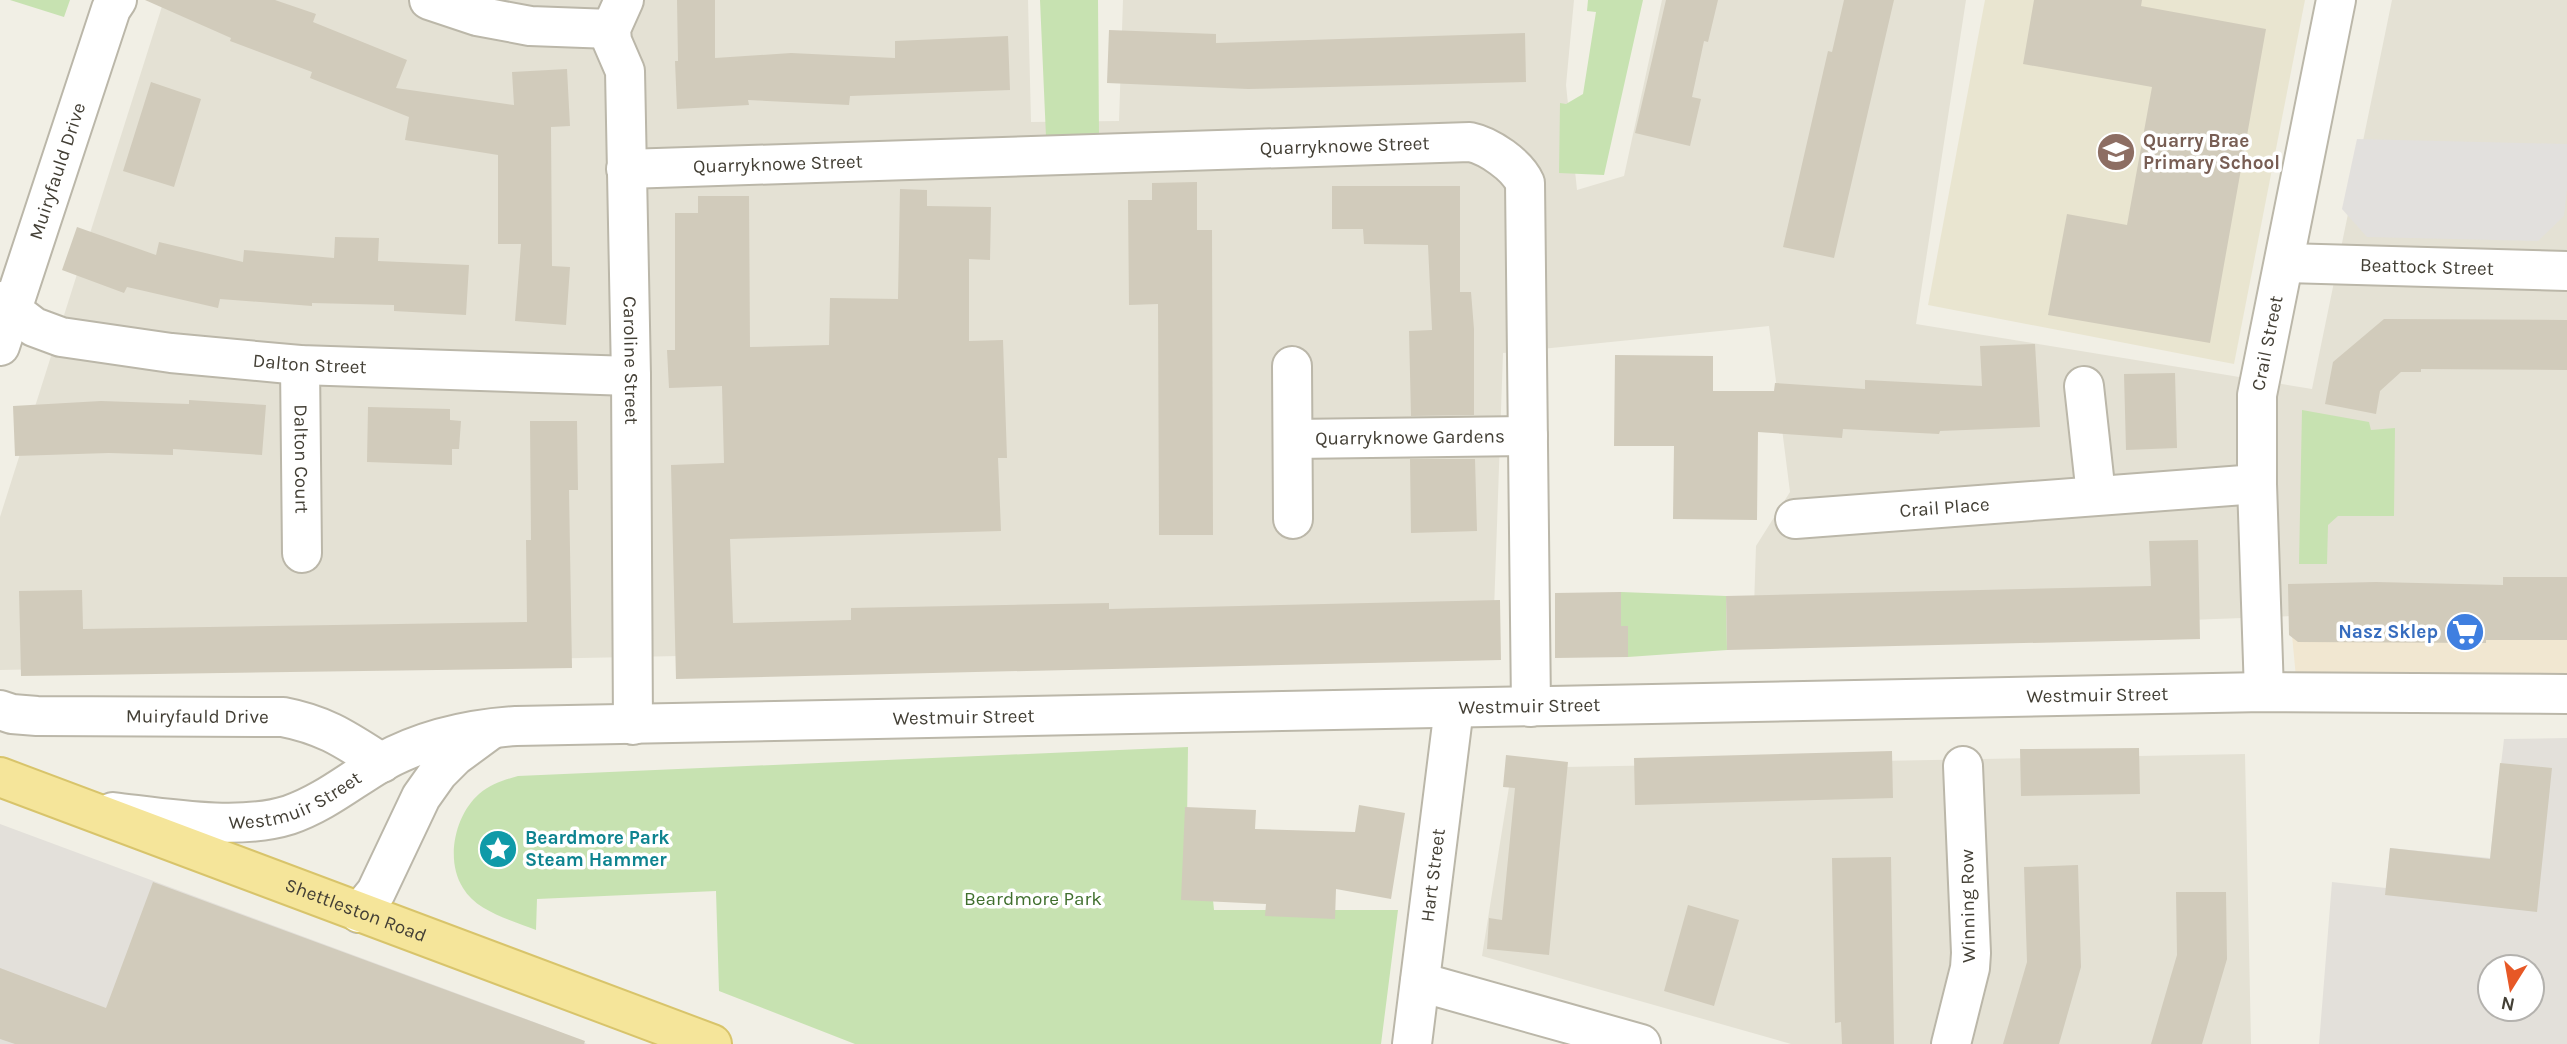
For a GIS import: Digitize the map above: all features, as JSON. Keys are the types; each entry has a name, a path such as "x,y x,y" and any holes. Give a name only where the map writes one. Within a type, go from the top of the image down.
{"main road":[{"name":"Shettleston Road","path":"0,777 712,1044"}],"street":[{"name":"Muiryfauld Drive","path":"0,346 6,305 111,9 117,0"},
{"path":"429,0 477,16 530,26 617,15"},
{"name":"Crail Street","path":"2264,692 2257,395 2336,0"},
{"name":"Caroline Street","path":"617,15 612,41 625,71 631,376 633,725"},
{"name":"Quarryknowe Street","path":"626,169 1443,143 1481,144 1521,175 1525,183 1531,707"},
{"name":"Beattock Street","path":"2285,263 2567,271"},
{"name":"Dalton Street","path":"6,305 34,327 61,337 171,353 300,365 631,376"},
{"name":"Dalton Court","path":"300,365 302,553"},
{"name":"Quarryknowe Gardens","path":"1292,366 1293,519"},
{"path":"2084,386 2096,495"},
{"name":"Quarryknowe Gardens","path":"1293,439 1528,436"},
{"name":"Crail Place","path":"1795,519 2257,484"},
{"name":"Westmuir Street","path":"86,809 169,818 262,821 287,816 312,806 408,749 440,738 494,728 2264,692 2567,694"},
{"name":"Hart Street","path":"1412,1044 1454,708"},
{"name":"Muiryfauld Drive","path":"0,710 37,716 283,717 312,723 334,732 382,763"},
{"path":"359,913 376,892 421,796 438,773 456,756 494,728"},
{"name":"Winning Row","path":"1951,1044 1970,968 1971,953 1963,766"},
{"path":"1420,982 1641,1044"}],"shaded area":[{"path":"164,0 1028,0 1031,122 1119,121 1123,0 1574,0 1566,85 1577,190 1624,176 1662,0 1966,0 1916,324 2312,389 2392,0 2567,0 2567,615 2343,614 1753,637 1756,546 1790,492 1769,326 1503,353 1493,639 0,670 0,517"},
{"name":"Quarry Brae Primary School","path":"1985,0 2305,0 2234,364 1928,305"},
{"path":"2357,139 2567,144 2564,216 2538,241 2367,237 2342,209"},
{"path":"2567,622 2567,704 2299,710 2291,624"},
{"path":"2567,738 2567,1044 2319,1044 2332,882 2386,888 2390,848 2490,858 2504,739"},
{"path":"2245,754 2251,1044 1791,1044 1482,956 1512,768"},
{"path":"0,824 553,1029 587,1044 0,1044"}],"green space":[{"path":"10,0 70,0 64,17"},
{"path":"1040,0 1098,0 1099,136 1046,137"},
{"path":"1588,0 1643,0 1604,175 1559,173 1560,103 1566,104 1583,94 1596,12 1587,11"},
{"path":"2302,410 2369,422 2371,430 2395,428 2394,516 2338,516 2328,525 2327,564 2299,564"},
{"path":"1621,592 1726,596 1727,650 1628,657 1628,627 1621,626"},
{"name":"Beardmore Park","path":"1188,747 1186,899 1213,900 1214,910 1398,910 1381,1044 855,1044 719,991 716,891 537,899 536,930 477,903 463,888 455,864 455,838 471,803 488,788 518,776"}],"building":[{"path":"145,0 275,0 316,14 313,22 407,60 396,88 514,105 512,72 567,69 570,126 551,127 552,266 570,267 566,325 515,321 521,244 498,244 498,155 405,140 409,117 310,78 312,72 230,41 231,38"},
{"path":"677,0 715,0 715,58 791,53 895,58 895,41 1008,36 1010,90 850,96 849,105 748,100 749,105 677,109"},
{"path":"1666,0 1718,0 1708,42 1704,41 1692,97 1701,99 1690,146 1635,133"},
{"path":"1844,0 1894,0 1834,258 1783,247 1828,51 1832,52"},
{"path":"2034,0 2142,0 2141,6 2266,29 2210,343 2048,315 2067,214 2127,225 2152,87 2023,64"},
{"path":"1109,30 1216,34 1216,43 1525,33 1526,82 1248,89 1107,83"},
{"path":"151,82 201,99 174,187 123,171"},
{"path":"1197,182 1197,230 1212,230 1213,535 1159,535 1158,304 1129,305 1128,200 1152,200 1152,183"},
{"path":"1332,186 1460,186 1460,292 1471,292 1474,415 1411,416 1409,331 1432,330 1428,245 1364,244 1363,229 1332,229"},
{"path":"900,189 927,190 927,206 991,207 990,260 969,259 969,341 1003,340 1007,458 998,458 1001,531 730,539 733,623 851,620 851,608 1109,603 1109,609 1500,600 1501,660 676,679 671,465 724,463 722,386 669,388 667,350 675,350 675,213 698,213 698,196 749,196 750,347 829,345 830,298 898,299"},
{"path":"77,227 156,255 159,242 243,262 244,250 334,258 335,237 379,238 378,261 469,265 466,315 394,311 394,305 312,303 312,306 220,299 218,308 127,287 124,293 62,270"},
{"path":"2384,319 2567,320 2567,370 2421,369 2421,372 2401,372 2380,391 2376,414 2325,404 2333,362"},
{"path":"2035,344 2040,427 1940,431 1939,434 1843,429 1842,438 1758,432 1757,520 1673,519 1674,446 1614,446 1615,355 1713,356 1713,391 1774,391 1775,383 1865,389 1865,380 1982,386 1980,346"},
{"path":"2175,373 2177,448 2126,450 2124,374"},
{"path":"189,400 266,405 262,455 173,449 173,455 109,453 15,456 13,406 101,401 189,404"},
{"path":"368,407 450,409 450,420 461,421 459,449 452,449 452,465 367,462"},
{"path":"530,421 577,421 578,490 569,490 572,668 21,676 19,591 82,590 83,629 527,622 526,540 531,540"},
{"path":"1410,459 1475,459 1477,531 1411,533"},
{"path":"2198,540 2200,639 1727,650 1726,596 2151,586 2149,541"},
{"path":"2503,577 2567,577 2567,640 2486,640 2486,643 2298,642 2289,635 2288,584 2376,582 2503,585"},
{"path":"1621,592 1621,626 1628,626 1628,657 1555,658 1555,593"},
{"path":"2139,748 2140,794 2021,796 2020,749"},
{"path":"1892,751 1893,798 1635,805 1634,758"},
{"path":"1506,755 1568,762 1549,955 1487,949 1489,918 1502,920 1515,788 1503,787"},
{"path":"2500,763 2552,768 2537,912 2385,895 2390,848 2490,859"},
{"path":"1359,805 1405,813 1391,899 1336,889 1335,919 1265,916 1266,904 1181,900 1185,807 1256,810 1255,829 1355,832"},
{"path":"1891,857 1894,1044 1842,1044 1841,1022 1835,1023 1832,858"},
{"path":"2078,865 2081,967 2059,1044 2003,1044 2027,962 2024,867"},
{"path":"153,882 585,1041 584,1044 15,1044 0,1039 0,968 106,1008"},
{"path":"2176,892 2226,892 2227,959 2202,1044 2151,1044 2177,955"},
{"path":"1688,905 1739,920 1714,1006 1664,991"}],"place":[{"name":"Quarry Brae Primary School","path":"2116,152"},
{"name":"Nasz Sklep","path":"2465,632"},
{"name":"Beardmore Park Steam Hammer","path":"498,849"}]}
